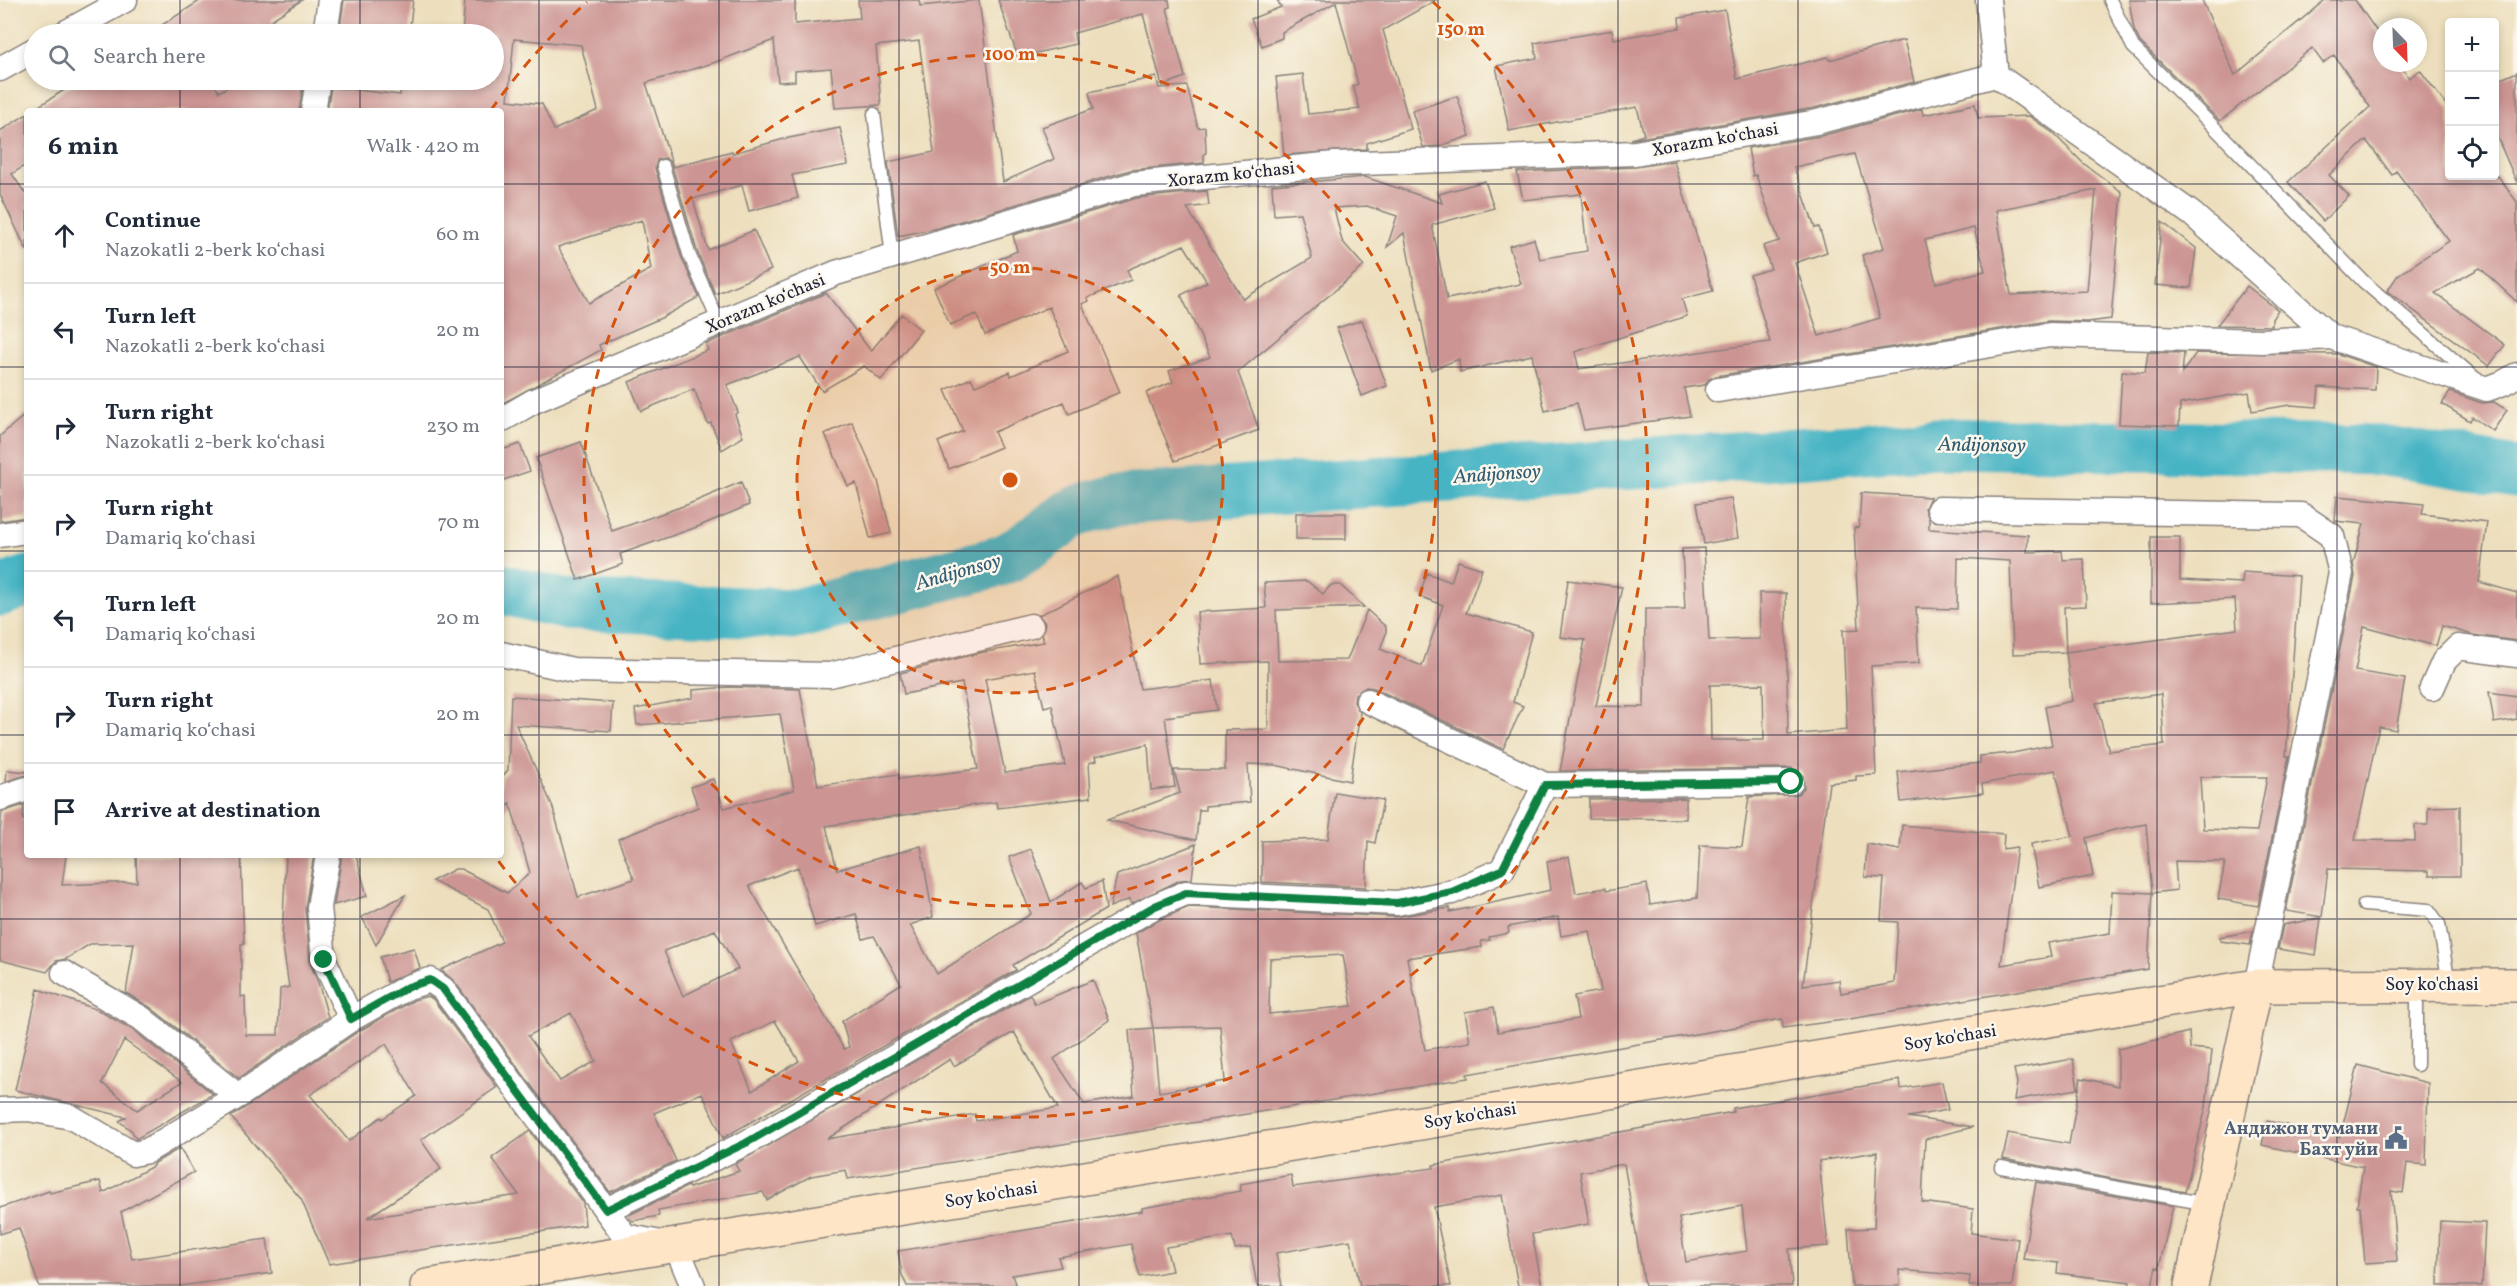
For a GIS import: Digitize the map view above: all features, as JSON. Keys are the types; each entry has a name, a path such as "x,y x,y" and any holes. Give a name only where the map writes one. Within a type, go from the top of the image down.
{"main road":[{"name":"Soy ko'chasi","path":"427,1286 2256,986 2517,985"},
{"path":"2191,1286 2256,986"}],"street":[{"path":"81,24 125,0"},
{"path":"326,24 330,0"},
{"path":"1988,0 1996,75 2192,214 2331,337"},
{"path":"0,69 24,56"},
{"name":"Xorazm koʻchasi","path":"504,418 534,401 836,273 1134,184 1335,164 1635,153 1817,122 1996,75"},
{"path":"313,108 316,90"},
{"path":"1718,390 2050,336 2263,341 2331,337 2487,389 2517,375"},
{"path":"1939,509 2301,515 2332,536 2341,573 2256,986"},
{"path":"0,534 24,531"},
{"path":"504,655 573,670 830,675 1031,626"},
{"path":"2432,688 2444,661 2458,647 2517,655"},
{"path":"1368,701 1545,785 1791,782"},
{"path":"606,1210 746,1143 1155,906 1186,893 1397,903 1452,892 1502,870 1545,785"},
{"path":"0,798 24,790"},
{"path":"327,858 319,907 324,960 351,1019"},
{"path":"64,973 141,1017 238,1096"},
{"path":"0,1110 29,1109 71,1117 133,1154 147,1151 238,1096 351,1019 408,987 430,980 443,989 625,1236 676,1246 693,1286"}],"lane":[{"path":"2110,0 2133,47 2364,282 2487,389"},
{"path":"874,114 892,256"},
{"path":"663,166 689,254 719,323"},
{"path":"2364,905 2429,910 2439,924 2449,984"},
{"path":"2417,984 2417,1065"},
{"path":"2001,1167 2209,1204"}],"building":[{"path":"201,0 302,0 271,20 274,24 164,24"},
{"path":"344,0 413,0 410,24 340,24"},
{"path":"465,0 795,0 795,24 860,18 858,0 919,0 920,6 979,0 1003,182 1054,159 1042,127 1093,109 1089,92 1156,77 1159,88 1187,86 1198,128 1205,127 1206,153 1204,163 1130,170 938,228 898,236 888,162 934,152 919,41 876,46 881,105 835,108 831,68 795,71 795,81 778,82 774,40 713,63 646,83 673,167 732,151 733,153 784,139 840,128 848,165 792,175 798,198 749,211 742,185 693,199 708,250 754,230 771,270 715,294 697,251 671,163 665,158 657,160 655,168 681,256 699,297 661,318 599,345 601,350 504,402 504,108 328,108 330,90 357,90 400,95 401,90 504,90 504,24 463,24","holes":["514,39 581,45 598,110 554,130 542,104 508,100","642,220 651,269 589,303 558,247"]},
{"path":"998,0 1169,0 1170,7 1167,8 1185,77 1162,86 1143,14 1074,33 1076,44 1018,57"},
{"path":"1277,0 1436,0 1383,30 1411,129 1367,143 1367,149 1284,155 1276,77 1303,74 1308,114 1360,109 1353,86 1358,84 1336,2 1282,32 1282,38 1262,46 1251,19 1281,7"},
{"path":"2129,0 2202,0 2235,75 2325,0 2355,0 2373,26 2373,72 2405,72 2409,78 2417,72 2422,72 2445,103 2445,180 2499,180 2499,177 2517,202 2517,302 2480,268 2435,293 2505,345 2489,366 2387,291 2398,275 2449,241 2396,171 2392,175 2366,140 2329,175 2349,196 2323,221 2288,182 2370,107 2334,55 2323,63 2312,48 2220,121 2140,42 2134,30"},
{"path":"1725,10 1737,79 1828,57 1829,60 1904,40 1914,82 1814,108 1634,139 1631,139 1644,135 1637,107 1509,131 1496,66 1537,58 1534,43 1612,30 1614,39 1680,28 1679,18"},
{"path":"2517,72 2517,183 2499,142 2499,80"},
{"path":"64,90 218,90 219,92 222,90 302,90 299,108 36,108"},
{"path":"1457,96 1470,136 1440,146 1423,147 1412,111"},
{"path":"1975,104 1978,118 2029,116 2053,133 2083,163 2122,192 2111,319 2088,322 2048,321 1716,376 1709,379 1705,385 1684,388 1690,416 1584,430 1577,403 1545,411 1532,355 1460,372 1459,359 1431,370 1404,233 1387,247 1397,216 1367,206 1334,208 1342,241 1364,266 1238,372 1259,430 1175,461 1146,393 1173,382 1169,371 1210,357 1181,295 1207,282 1184,245 1127,270 1131,280 1087,298 1089,301 1082,304 1120,392 1069,414 1064,402 994,432 1001,447 949,469 938,442 963,431 945,390 971,378 975,386 1010,372 1011,376 1068,351 1049,307 985,335 976,314 950,325 934,288 1017,251 1013,235 1137,198 1207,191 1209,205 1187,208 1243,299 1312,258 1300,213 1274,215 1272,185 1365,177 1442,203 1439,194 1485,181 1494,208 1432,225 1447,299 1521,284 1509,246 1534,239 1540,259 1587,251 1581,194 1523,200 1517,172 1636,167 1674,161 1713,291 1682,299 1687,316 1575,352 1579,369 1770,342 1750,275 1771,269 1763,246 1779,241 1756,175 1753,176 1748,148 1821,136 1922,109 1923,115","holes":["1855,154 1884,248 1862,255 1880,318 1819,336 1795,263 1827,252 1819,227 1815,228 1794,167","2096,190 2087,291 2011,295 1996,210","1974,228 1985,271 1936,283 1925,240"]},
{"path":"24,116 24,166 12,174 24,192 24,245 0,194 0,131"},
{"path":"2162,222 2196,248 2191,288 2155,285"},
{"path":"2247,286 2278,310 2272,319 2272,326 2217,325"},
{"path":"826,293 871,351 901,314 921,330 881,380 864,366 822,391 800,357 727,385 738,412 735,414 743,437 722,450 711,423 708,424 694,389 641,411 629,382 708,350 706,344"},
{"path":"1362,320 1387,386 1362,396 1337,328"},
{"path":"2148,352 2184,353 2182,373 2196,353 2338,354 2376,367 2375,390 2319,387 2317,407 2290,405 2252,411 2249,392 2180,404 2179,426 2119,424 2122,371 2145,373"},
{"path":"2450,392 2482,403 2494,402 2507,410 2493,431 2472,417 2470,421 2442,404"},
{"path":"24,416 24,517 0,521 0,436"},
{"path":"852,422 878,481 891,533 870,538 856,483 848,486 825,434"},
{"path":"581,442 612,531 689,504 741,482 749,505 697,527 620,554 623,564 578,580 536,458"},
{"path":"520,444 530,471 504,480 504,449"},
{"path":"1861,493 1930,497 1925,508 1929,519 1929,529 2028,535 2027,552 2062,551 2063,560 2084,559 2086,606 2064,607 2066,652 2013,654 2010,561 1958,558 1957,609 1916,608 1919,663 1871,666 1876,775 1856,776 1856,780 1829,783 1803,985 1839,980 1841,993 1894,983 1898,922 1881,921 1884,878 1865,877 1867,844 1900,850 1902,825 2004,834 2003,849 2017,847 2001,965 2051,957 2048,943 2110,933 2112,891 2152,893 2148,969 1844,1020 1783,1028 1782,1019 1467,1074 1468,1078 848,1179 846,1170 811,1176 767,1200 763,1192 658,1210 659,1216 632,1221 630,1218 629,1215 688,1186 689,1188 739,1171 735,1164 1030,995 1035,1004 1093,980 1109,1020 1054,1059 1084,1104 1134,1096 1129,1030 1153,1028 1136,933 1189,907 1396,917 1450,908 1450,912 1551,890 1547,861 1569,857 1576,893 1647,884 1650,905 1697,898 1700,845 1742,847 1749,797 1798,794 1804,788 1803,775 1791,768 1560,771 1585,640 1560,637 1568,580 1622,587 1596,706 1644,707 1645,609 1685,609 1682,549 1704,548 1709,640 1760,639 1759,593 1786,593 1788,735 1847,730 1843,630 1859,629 1854,528 1859,527","holes":["1763,684 1764,740 1711,740 1710,685","1558,917 1561,936 1590,931 1601,991 1574,996 1578,1019 1498,1032 1494,1007 1465,1012 1470,1042 1425,1050 1407,958 1482,947 1481,941 1509,933 1508,927","1343,955 1352,1006 1269,1014 1270,959","1220,1026 1225,1081 1159,1092 1153,1028","1014,1032 1058,1108 976,1121 975,1114 827,1139 950,1059 954,1066"]},
{"path":"2337,496 2424,504 2422,514 2487,522 2479,582 2517,593 2517,641 2473,635 2442,626 2436,646 2364,627 2355,671 2405,679 2396,730 2379,727 2355,840 2415,841 2415,825 2428,825 2428,807 2460,806 2460,876 2429,876 2429,871 2328,869 2322,917 2286,911 2355,576 2353,564 2364,524 2335,521"},
{"path":"1731,498 1738,538 1704,544 1697,503"},
{"path":"1296,513 1346,513 1346,539 1296,539"},
{"path":"2151,537 2180,537 2180,580 2242,583 2243,572 2299,576 2286,756 2289,756 2258,906 2218,899 2225,862 2175,861 2177,890 2152,893 2146,824 2086,838 2093,876 2039,887 2031,844 2073,836 2055,770 1982,784 1983,793 1901,802 1898,772 1980,763 1980,756 2013,753 2052,745 2045,707 2072,701 2066,652 2237,629 2235,599 2151,603","holes":["2161,694 2164,745 2109,751 2096,703","2200,777 2267,777 2257,831 2203,829"]},
{"path":"1458,561 1482,569 1466,613 1532,632 1513,702 1523,706 1503,749 1374,688 1366,687 1355,694 1354,702 1360,712 1350,781 1275,765 1248,764 1250,802 1205,806 1205,810 1199,810 1196,840 1107,820 1180,793 1174,770 1225,770 1225,730 1268,729 1268,661 1200,664 1197,612 1266,608 1264,583 1307,581 1323,594 1331,585 1340,585 1364,607 1276,610 1278,661 1347,660 1367,610 1386,627 1386,634 1380,649 1422,666 1443,605 1419,596 1427,573 1451,582"},
{"path":"1118,576 1140,689 1213,680 1217,710 1165,717 1175,787 1151,790 1148,744 1095,757 1096,761 1089,763 1091,797 997,808 996,802 826,826 837,870 921,846 933,917 910,925 937,974 1031,914 1009,857 1031,849 1051,902 1082,882 1086,888 1102,881 1106,909 1013,965 1016,970 723,1138 702,1093 654,1113 676,1161 610,1192 454,981 441,970 502,942 488,909 432,881 455,869 461,869 507,893 530,873 510,803 504,810 504,775 508,770 511,696 613,703 611,731 516,725 552,805 578,897 634,879 618,839 698,807 691,787 713,779 724,808 794,790 780,714 637,725 635,709 693,698 693,690 729,687 800,689 818,786 898,774 899,779 978,769 962,683 904,694 900,673 979,653 1044,642 1042,635 1045,623 1039,615","holes":["1035,670 1044,707 1052,705 1065,765 1005,773 985,679","798,867 815,926 856,914 863,939 874,936 901,984 842,1021 849,1047 844,1049 749,886","715,930 738,969 683,996 664,951","571,1013 596,1061 560,1081 528,1036","775,1021 799,1061 752,1091 731,1042"]},
{"path":"2489,692 2517,696 2517,719 2494,723"},
{"path":"7,770 24,772 24,776 6,781"},
{"path":"1335,792 1383,800 1375,843 1368,841 1366,887 1262,882 1262,841 1328,839"},
{"path":"1686,798 1686,819 1589,818 1589,799"},
{"path":"24,805 24,858 66,858 62,885 137,882 136,858 241,858 244,944 241,944 241,997 245,996 246,1035 278,1035 280,989 289,987 282,939 286,858 313,858 305,908 310,962 328,1017 239,1078 150,1007 126,993 134,943 90,944 66,959 56,961 47,972 0,960 2,812"},
{"path":"1196,844 1192,879 1180,880 1131,904 1130,899 1110,907 1117,875"},
{"path":"342,858 357,858 367,896 334,905"},
{"path":"405,895 376,945 362,917"},
{"path":"2321,918 2316,955 2278,949 2283,925"},
{"path":"2253,931 2250,945 2220,941 2220,937"},
{"path":"414,948 420,968 387,982 380,957"},
{"path":"38,989 98,1010 133,1030 213,1094 136,1139 132,1131 119,1121 126,1117 15,1090","holes":["124,1040 182,1082 137,1110 102,1083"]},
{"path":"428,996 433,999 497,1087 421,1140 441,1169 367,1218 519,1195 492,1158 530,1131 583,1203 585,1225 329,1264 301,1199 231,1117 359,1031 414,1000","holes":["386,1044 416,1096 382,1119 381,1117 349,1141 310,1095"]},
{"path":"2189,1032 2190,1048 2212,1050 2206,1107 2185,1192 2003,1159 2008,1133 2069,1144 2081,1078 2118,1086 2118,1049"},
{"path":"2073,1059 2078,1089 2014,1100 2017,1083 2014,1069"},
{"path":"2358,1065 2428,1083 2426,1165 2407,1163 2403,1193 2391,1191 2397,1261 2365,1263 2360,1206 2357,1206 2363,1167 2262,1145 2267,1121 2340,1137"},
{"path":"1900,1080 1901,1089 1942,1082 1948,1110 1908,1117 1973,1127 1925,1139 1922,1202 1973,1209 1971,1233 2018,1239 2012,1286 1969,1286 1970,1276 1899,1270 1900,1286 1852,1286 1848,1229 1874,1228 1877,1152 1819,1161 1828,1246 1789,1249 1792,1286 1645,1286 1624,1164 1580,1172 1589,1224 1532,1234 1542,1286 1518,1286 1502,1195 1434,1207 1451,1286 1360,1286 1350,1240 1276,1253 1282,1286 1257,1286 1250,1247 1235,1249 1232,1236 1166,1247 1172,1271 1140,1277 1131,1244 1058,1257 1061,1267 1012,1275 1016,1286 907,1286 902,1275 898,1251 1142,1211 1142,1208 1241,1191 1240,1184 1291,1175 1293,1187 1434,1168 1433,1165 1733,1112 1733,1108","holes":["1742,1206 1747,1251 1686,1262 1679,1218"]},
{"path":"180,1148 194,1172 121,1212 132,1259 267,1239 272,1273 180,1286 39,1286 19,1228 0,1234 0,1208 49,1191 50,1193 100,1181 103,1193 153,1166"},
{"path":"2036,1182 2173,1206 2159,1268 2156,1267 2152,1286 2129,1286 2130,1282 2057,1273 2058,1263 2023,1259"},
{"path":"2440,1221 2485,1223 2482,1286 2438,1286"}],"waterway":[{"name":"Andijonsoy","path":"504,590 568,605 796,614 1000,561 1027,547 1073,514 1091,506 1117,500 1938,443 2380,450 2517,472"},
{"name":"Andijonsoy","path":"0,591 24,582"}],"place":[{"name":"Андижон тумани Бахт уйи","path":"2396,1138"}],"route":[{"path":"324,960 351,1019 408,987 430,980 443,989 606,1210 746,1143 1155,906 1186,893 1397,903 1452,892 1502,870 1545,785 1791,782"}]}
